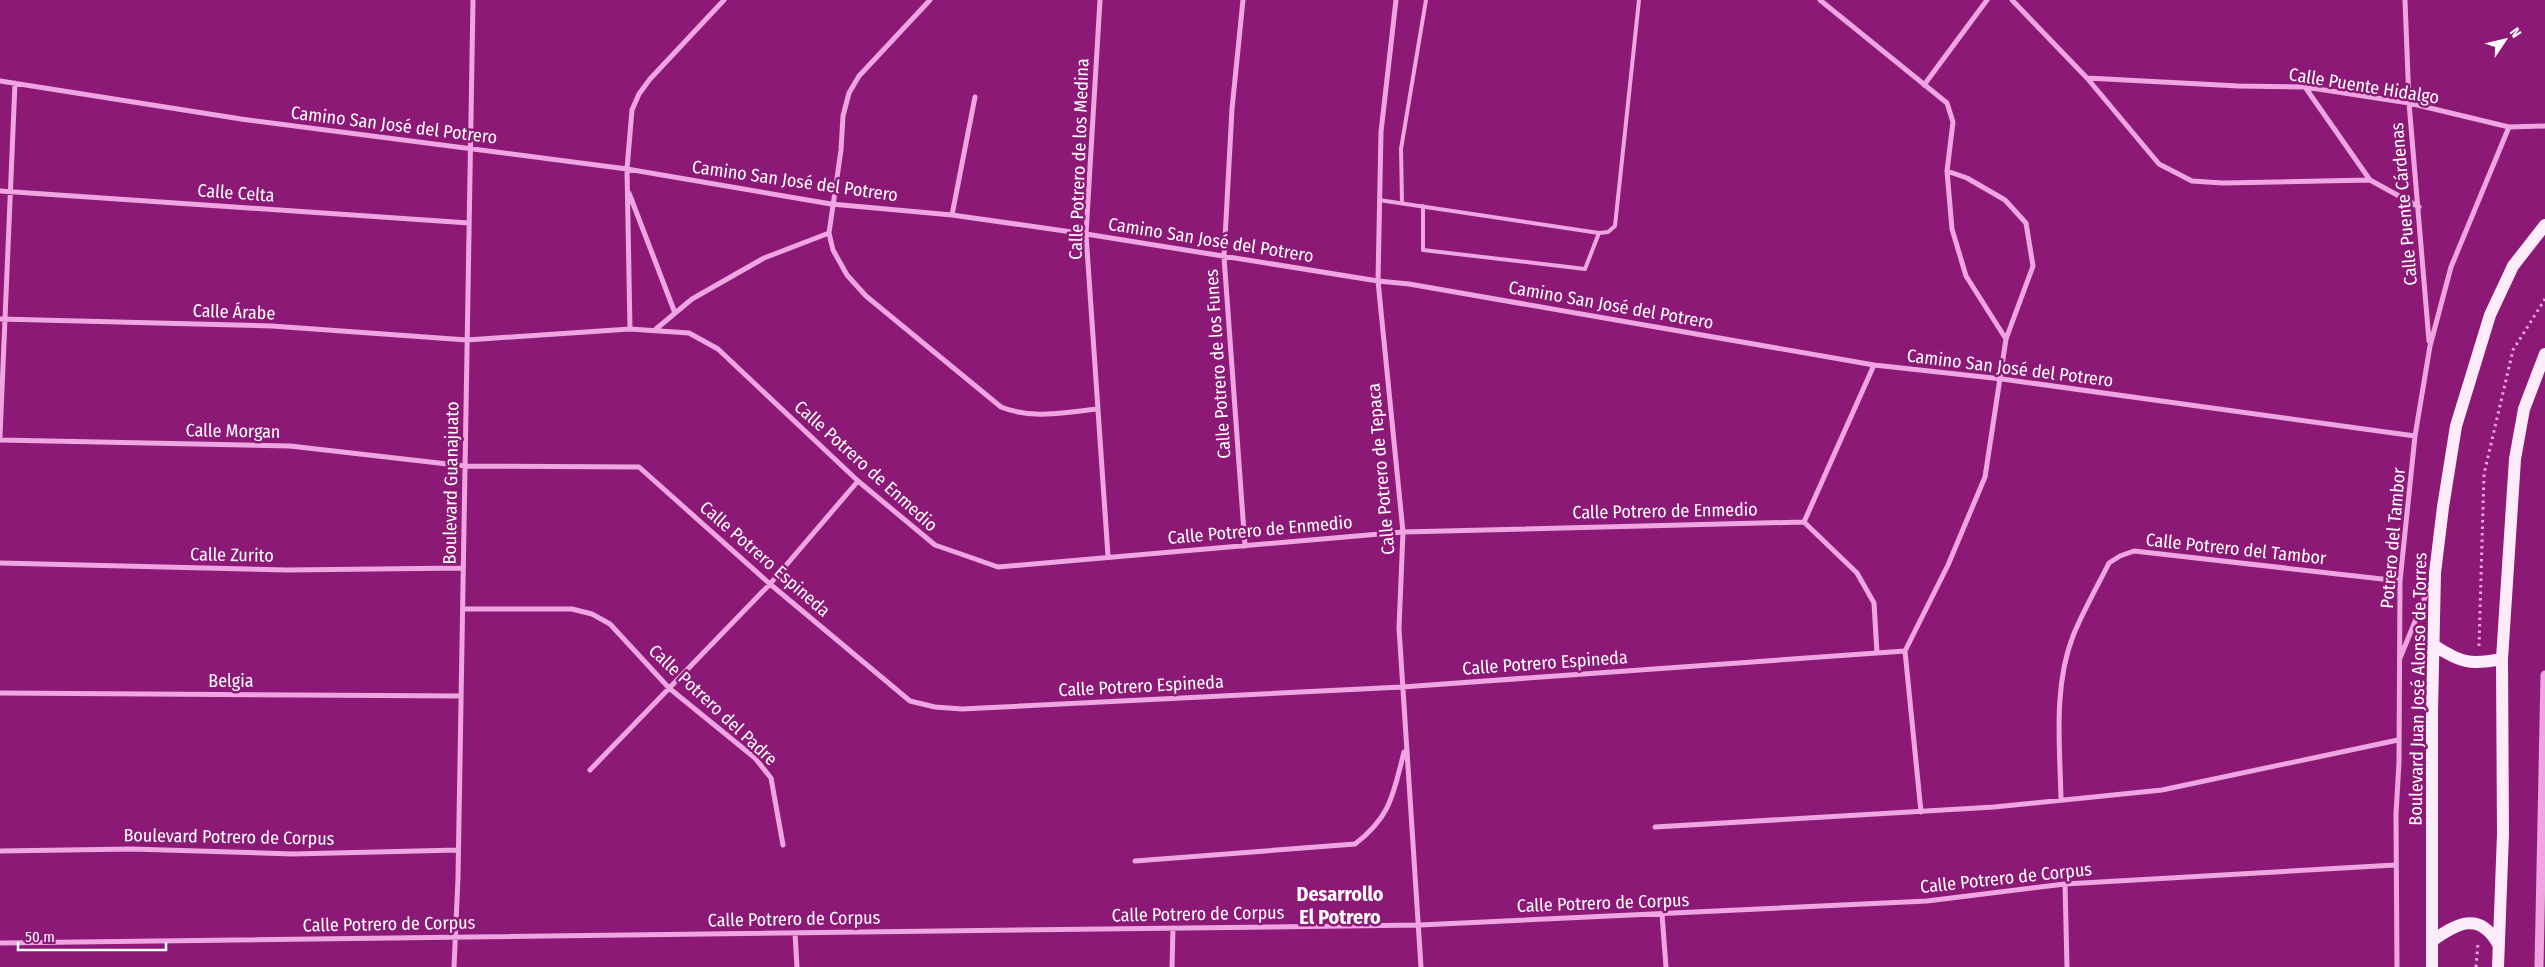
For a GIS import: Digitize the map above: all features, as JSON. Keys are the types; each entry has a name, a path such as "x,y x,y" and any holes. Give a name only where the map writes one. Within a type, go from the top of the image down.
{"main road":[{"name":"Boulevard Juan José Alonso de Torres","path":"2432,967 2434,758 2432,711 2435,646 2435,573 2456,426 2490,315 2513,266 2545,225"},
{"path":"2498,967 2503,834 2502,658 2515,459 2524,409 2545,354"},
{"path":"2435,646 2456,660 2468,663 2481,663 2502,658"},
{"path":"2432,941 2457,924 2468,924 2480,926 2492,933 2498,944"}],"street":[{"name":"Boulevard Guanajuato","path":"454,967 453,937 458,878 473,0"},
{"path":"630,328 626,169 632,110 639,94 724,0"},
{"path":"930,0 869,63 849,94 843,116 841,150 831,204 829,233 833,250 847,275 866,296 1001,407 1018,414 1038,415 1098,408"},
{"name":"Calle Potrero de los Medina","path":"1100,0 1086,234 1108,556"},
{"name":"Calle Potrero de los Funes","path":"1243,0 1232,109 1224,257 1246,546"},
{"name":"Calle Potrero de Tepaca","path":"1396,0 1381,132 1378,281 1403,532 1399,628 1405,747 1420,925 1420,967"},
{"path":"1820,0 1947,103 1954,122 1947,171 1952,229 1966,276 2006,339"},
{"path":"1924,85 1987,0"},
{"path":"2012,0 2086,78 2159,164 2192,181 2223,183 2370,180"},
{"name":"Calle Puente Cárdenas","path":"2406,0 2409,103 2430,346"},
{"name":"Calle Puente Hidalgo","path":"2086,78 2238,86 2305,87 2409,103 2509,127 2545,126"},
{"name":"Camino San José del Potrero","path":"0,81 241,119 626,169 831,204 952,215 1086,234 1378,281 1409,284 1874,365 2002,379 2416,436"},
{"path":"0,439 2,319 15,83"},
{"path":"2305,87 2370,180 2419,208"},
{"path":"952,215 975,97"},
{"name":"Potrero del Tambor","path":"2397,967 2395,865 2400,580 2416,436 2430,346 2451,267 2509,127"},
{"path":"1920,812 1904,651 1948,564 1986,477 2002,379 2006,339 2033,266 2026,223 2005,200 1967,178 1947,171"},
{"path":"627,188 675,313"},
{"name":"Calle Celta","path":"0,191 470,223"},
{"path":"656,330 692,298 764,258 829,233"},
{"name":"Calle Árabe","path":"2,319 272,326 467,340"},
{"name":"Calle Potrero de Enmedio","path":"467,340 630,328 689,333 718,349 858,481 935,545 970,559 998,567 1403,532 1804,522"},
{"path":"1874,365 1804,522 1857,573 1874,603 1877,652"},
{"name":"Calle Morgan","path":"0,439 290,446 465,466"},
{"name":"Calle Potrero Espineda","path":"465,466 639,467 770,584 910,702 935,707 962,709 1402,687 1904,651"},
{"path":"590,770 770,584 858,481"},
{"name":"Calle Potrero del Tambor","path":"2061,800 2059,733 2061,683 2072,637 2109,563 2120,556 2134,552 2400,580"},
{"name":"Calle Zurito","path":"0,563 287,570 463,568"},
{"path":"2399,661 2435,573"},
{"name":"Calle Potrero del Padre","path":"463,609 572,609 592,614 610,624 669,688 754,758 771,778 783,845"},
{"path":"2539,967 2542,957 2544,875 2542,834 2545,676"},
{"name":"Belgia","path":"0,693 461,696"},
{"path":"1655,827 1920,812 2162,790 2398,740"},
{"path":"1135,861 1355,844 1373,830 1391,802 1405,747"},
{"name":"Boulevard Potrero de Corpus","path":"0,852 132,849 293,854 458,850"},
{"name":"Calle Potrero de Corpus","path":"0,943 1420,925 1927,901 2065,884 2395,865"},
{"path":"2065,884 2067,967"},
{"path":"1662,914 1666,967"},
{"path":"1172,967 1173,928"},
{"path":"795,933 797,967"}],"lane":[{"path":"1402,202 1401,149 1426,0"},
{"path":"1379,200 1599,233 1608,232 1615,226 1639,0"},
{"path":"1423,206 1423,250 1585,269 1599,233"}],"district":[{"name":"Desarrollo El Potrero","path":"1340,906"}]}
